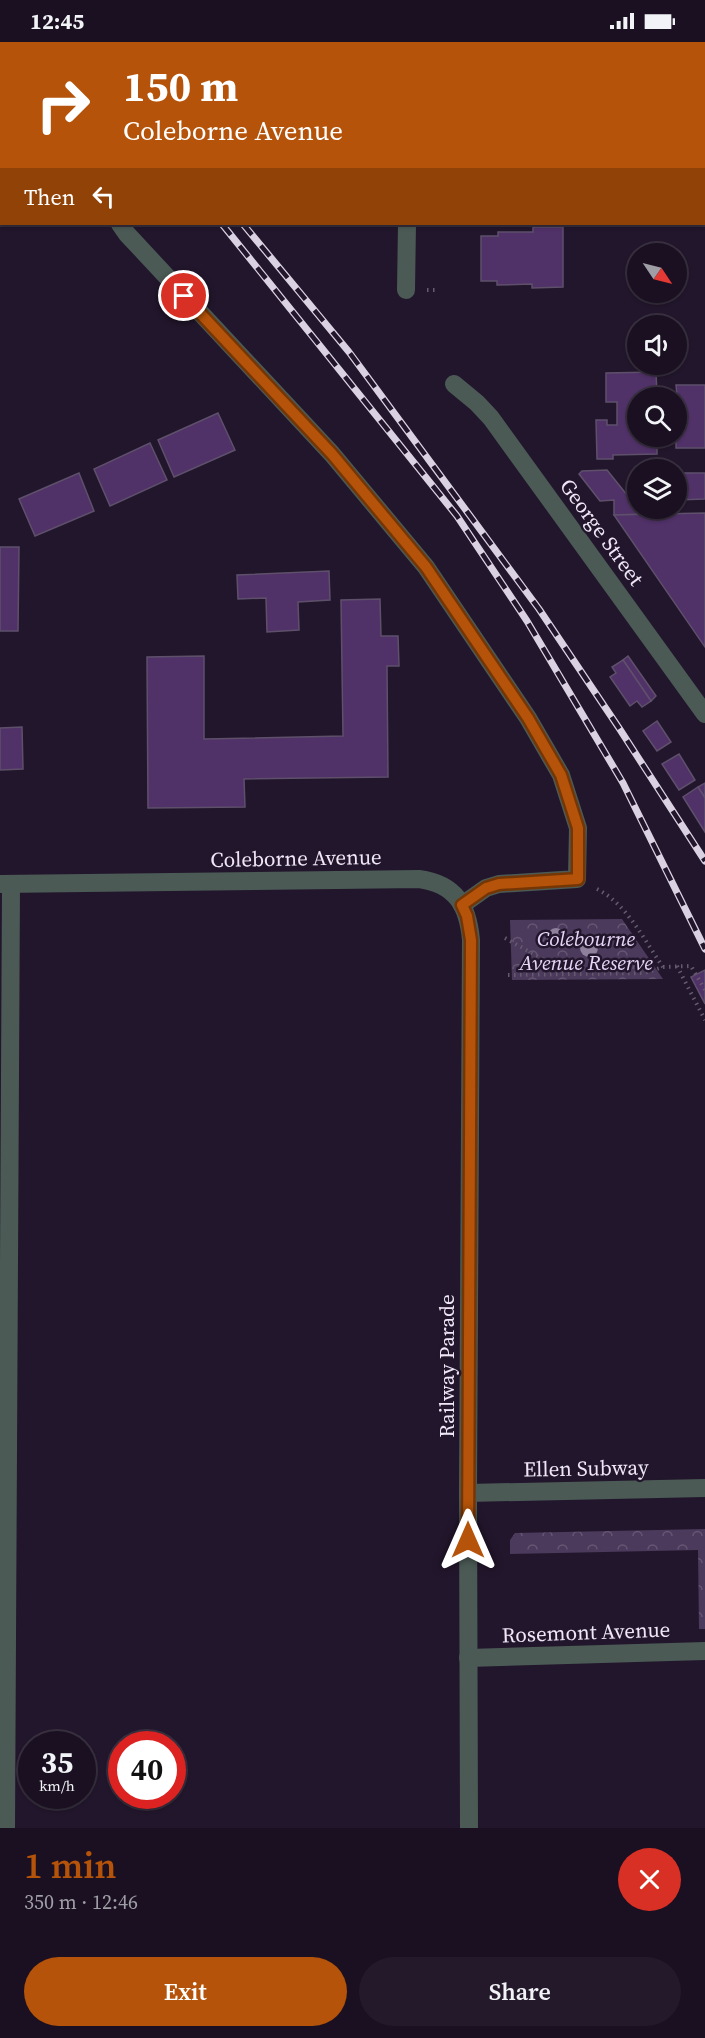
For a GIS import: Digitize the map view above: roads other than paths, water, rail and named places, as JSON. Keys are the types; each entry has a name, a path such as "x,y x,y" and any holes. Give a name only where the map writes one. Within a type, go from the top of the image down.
{"street":[{"path":"121,225 332,454 426,567 528,718 561,775 578,828 578,879 499,884 486,888 462,905"},
{"path":"406,225 406,290"},
{"name":"George Street","path":"454,384 491,418 705,714"},
{"name":"Coleborne Avenue","path":"6,884 419,879 442,885 455,895 462,905"},
{"path":"6,884 6,1828"},
{"name":"Railway Parade","path":"462,905 467,916 471,940 469,1828"},
{"name":"Ellen Subway","path":"468,1493 705,1488"},
{"name":"Rosemont Avenue","path":"468,1658 705,1651"}],"railway":[{"path":"223,225 457,516 527,621 623,783 705,949"},
{"path":"244,225 349,352 539,609 705,861"}],"park label":[{"name":"Colebourne Avenue Reserve","path":"586,950"}]}
